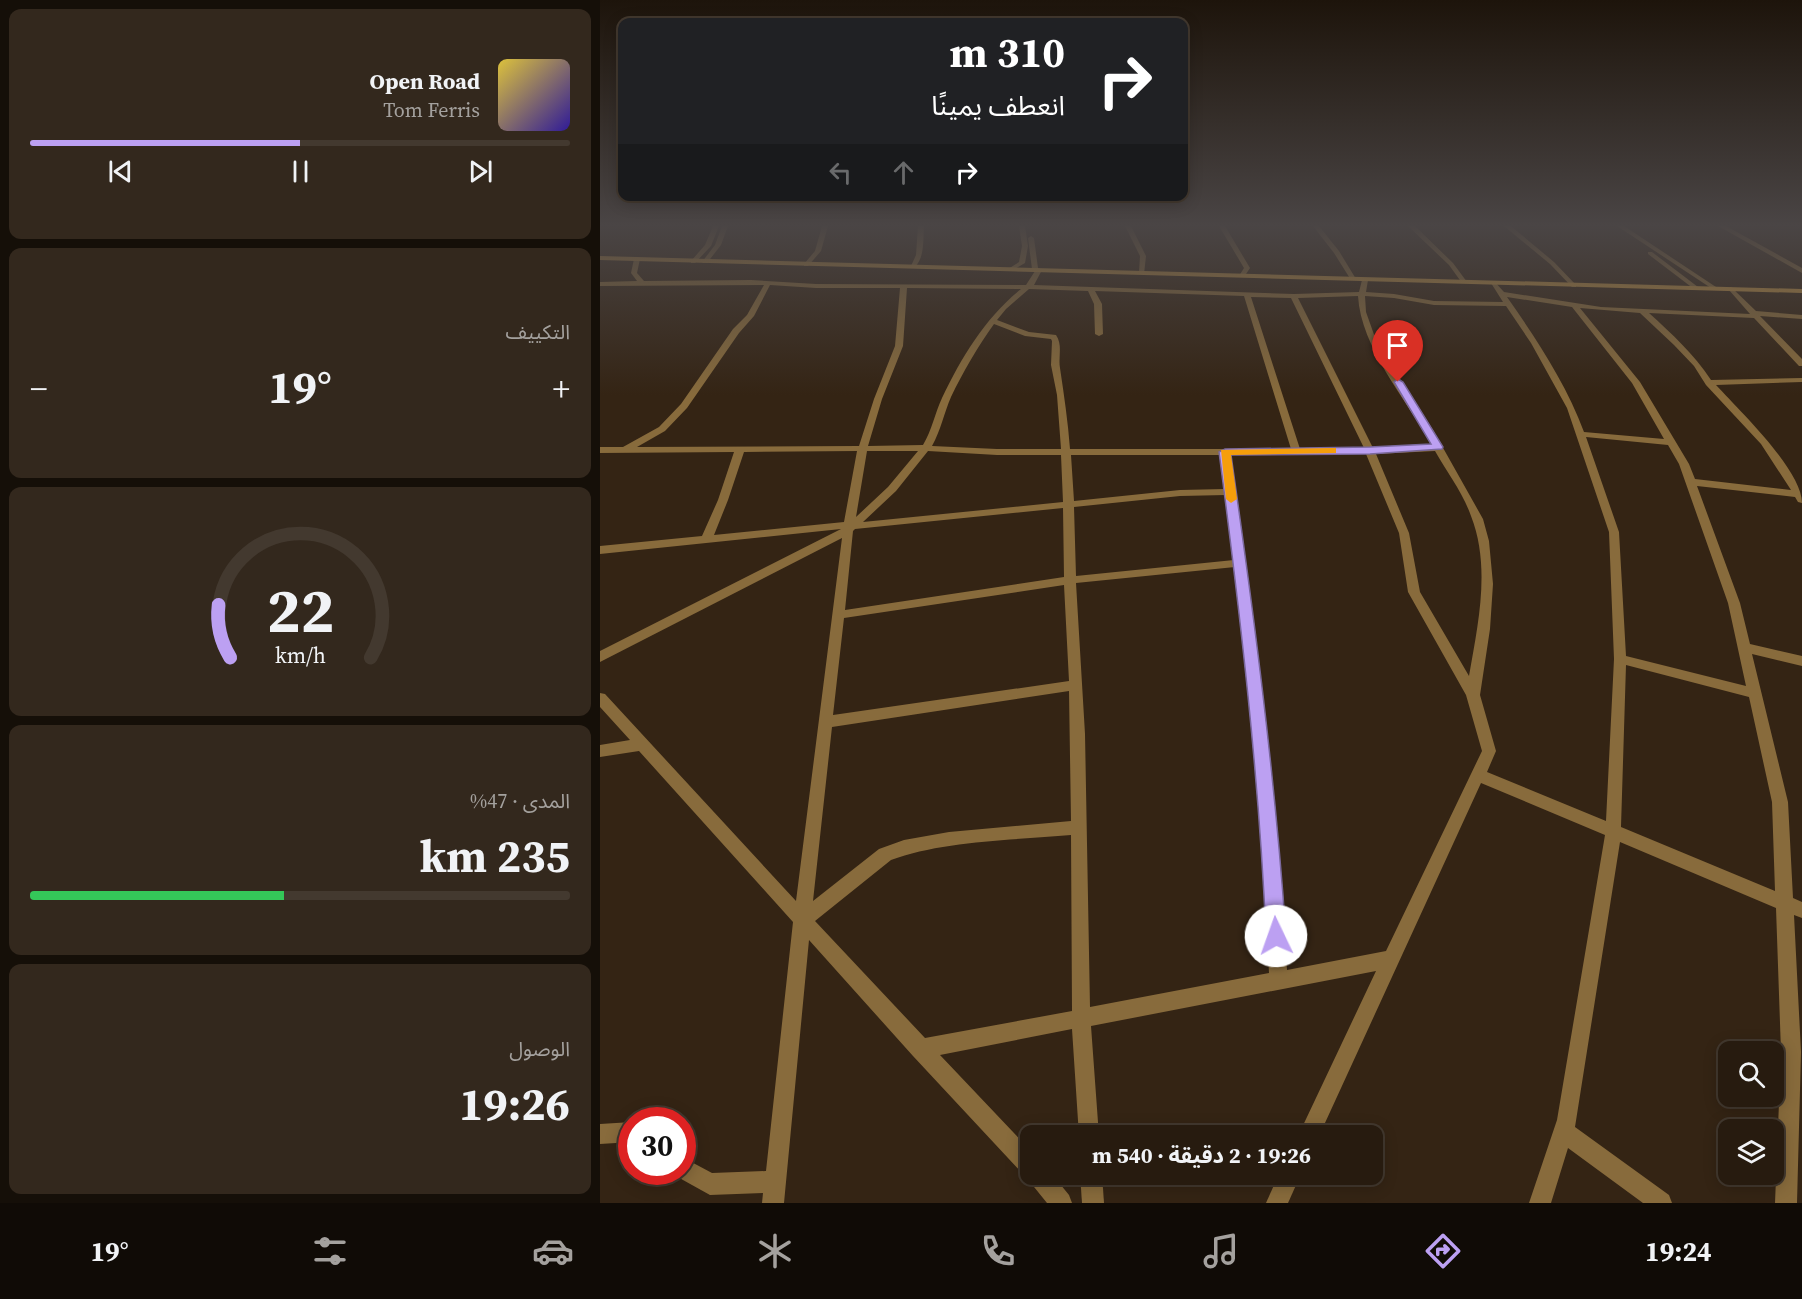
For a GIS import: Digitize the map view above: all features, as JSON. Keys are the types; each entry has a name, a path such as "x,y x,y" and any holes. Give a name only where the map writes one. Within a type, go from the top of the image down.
{"street":[{"path":"600,657 850,527 892,489 926,448 937,428 953,385 992,320 1031,282"},
{"path":"1364,282 1360,294 1364,317 1375,346 1438,447 1478,518 1485,550 1489,588 1473,695"},
{"path":"1464,282 1502,294 1575,306 1643,312 1802,317"},
{"path":"1570,282 1574,286"},
{"path":"1688,282 1696,288"},
{"path":"1706,282 1716,289"},
{"path":"624,450 662,429 684,406 736,331 750,316 768,283"},
{"path":"600,284 768,283 1028,287 1091,291 1294,296 1360,294 1394,296 1434,303 1574,286 1802,291"},
{"path":"696,1176 710,1184 774,1193 802,920 850,527 862,450 899,346 904,286"},
{"path":"1731,289 1802,364"},
{"path":"1091,291 1098,304 1100,334"},
{"path":"1247,294 1296,451"},
{"path":"1502,294 1571,408 1614,532 1620,659 1613,833 1564,1132 1540,1203"},
{"path":"1294,296 1370,451 1404,533 1414,592 1473,695 1489,751 1313,1125"},
{"path":"1575,306 1636,382 1684,464 1734,603 1745,648 1780,802 1784,903 1796,1055 1786,1203"},
{"path":"1643,312 1677,343 1697,365 1709,383 1765,442 1798,490"},
{"path":"992,320 1028,334 1053,337 1066,451 1069,506 1070,580 1076,685 1081,1018 1088,1125"},
{"path":"1709,383 1802,380"},
{"path":"1580,434 1671,442"},
{"path":"600,450 926,448 997,452 1225,452 1370,451 1438,447"},
{"path":"707,538 740,449"},
{"path":"1225,452 1240,563 1271,848 1278,980"},
{"path":"1690,482 1798,490"},
{"path":"600,550 684,543 707,538 1069,506 1169,494 1230,492"},
{"path":"838,615 1070,580 1240,563"},
{"path":"1745,648 1802,661"},
{"path":"1620,659 1755,693"},
{"path":"826,722 1076,685"},
{"path":"600,698 920,1049 1020,1154"},
{"path":"600,751 643,744"},
{"path":"1478,775 1802,910"},
{"path":"802,920 885,854 904,847 949,839 1079,827"},
{"path":"920,1049 1390,959"},
{"path":"1564,1132 1661,1203"},
{"path":"600,1134 618,1133"},
{"path":"1046,1185 1060,1203"},
{"path":"1092,1185 1093,1203"},
{"path":"1277,1203 1285,1185"}],"slow traffic":[{"path":"1231,499 1225,452 1332,451"}],"route":[{"path":"1276,936 1271,848 1249,629 1225,452 1370,451 1438,447 1398,382"}]}
